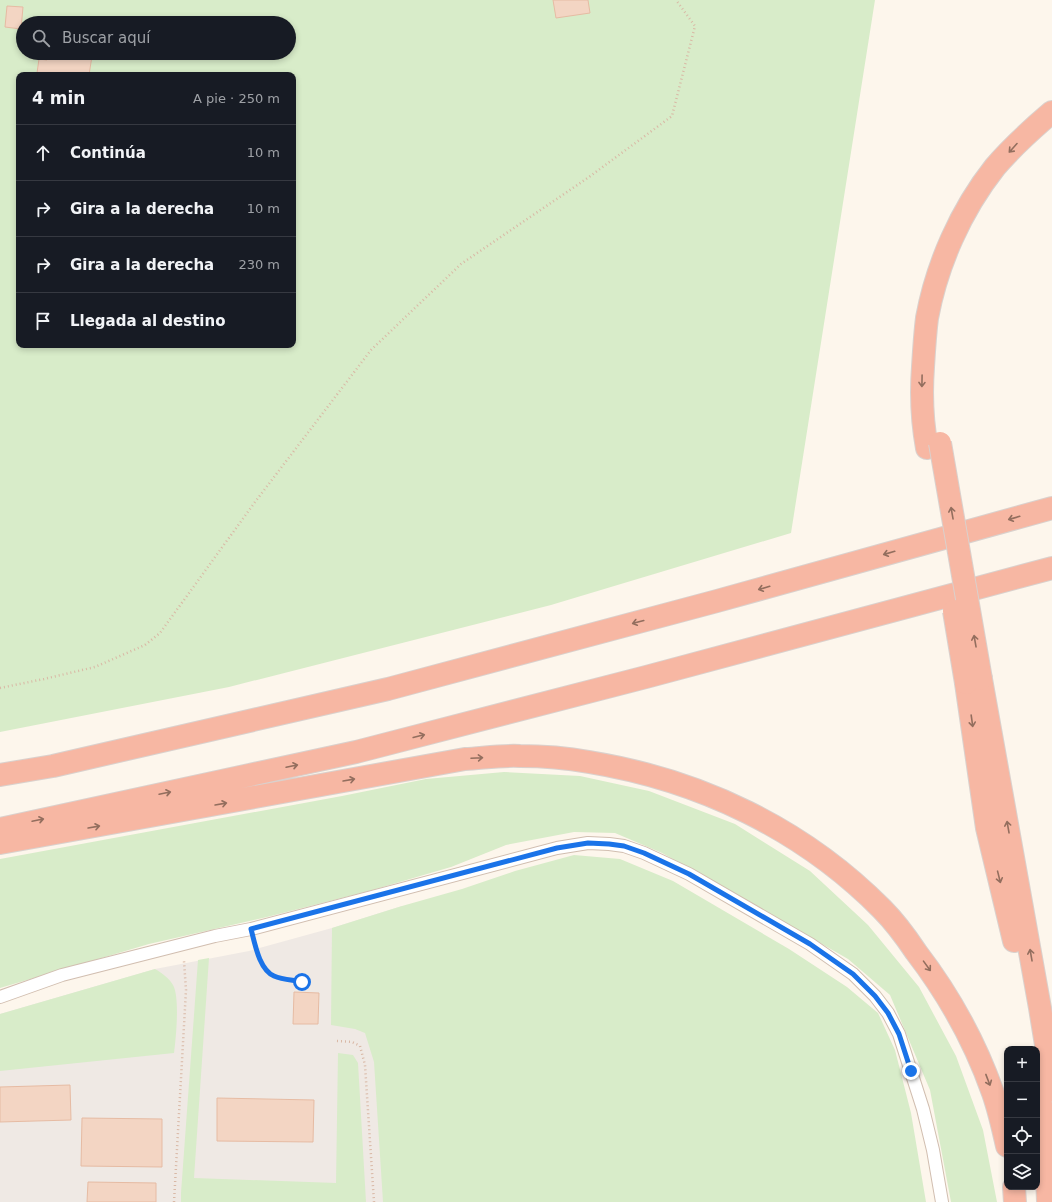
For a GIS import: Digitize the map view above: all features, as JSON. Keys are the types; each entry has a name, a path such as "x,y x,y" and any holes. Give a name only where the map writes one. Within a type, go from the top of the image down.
{"highway":[{"path":"934,446 925,436 922,399 924,347 927,319 932,296 945,254 969,207 995,168 1020,140 1052,112"},
{"path":"1052,131 1036,144 1013,168 984,205 963,246 952,274 942,313 939,335 937,356 938,414 934,446 974,681 1040,1008 1052,1090"},
{"path":"0,775 60,764 388,689 709,603 1052,508"},
{"path":"0,829 356,752 646,677 1052,568"},
{"path":"974,681 987,828 1011,925 1032,1046"},
{"path":"0,843 465,759 519,756 588,761 641,772 683,784 757,816 785,832 854,883 883,910 904,934 929,969 966,1029 994,1094 1004,1134"},
{"path":"1038,1082 1044,1129 1048,1202"},
{"path":"1014,1190 1015,1202"}],"lane":[{"path":"0,996 62,975 215,936 251,929 557,848 588,843 624,846 644,853 689,874 810,944 853,974 875,996 888,1013 899,1034 923,1109 933,1150 942,1202"}],"path":[{"path":"0,688 95,667 145,645 160,633 254,502 371,350 461,264 589,177 672,116 694,26 676,0"},
{"path":"251,929 262,965 274,976 302,982"},
{"path":"174,1202 186,990 183,944"},
{"path":"337,1041 352,1042 360,1046 366,1065 374,1202"}],"shaded area":[{"path":"402,906 409,1202 0,1202 0,1014 155,969 249,951 332,928"}],"green space":[{"path":"0,0 875,0 791,533 551,605 229,687 0,732"},
{"path":"504,772 580,776 649,791 735,824 810,871 868,925 919,987 956,1056 983,1130 997,1202 951,1202 930,1090 890,995 848,959 662,853 615,833 574,832 506,845 451,867 369,891 267,917 149,944 0,988 0,859 342,796 426,779"},
{"path":"574,855 620,859 673,881 789,949 847,987 878,1013 895,1050 911,1113 926,1202 383,1202 374,1062 365,1033 355,1029 331,1025 332,928 462,889 515,871"},
{"path":"209,958 194,1178 336,1183 338,1053 353,1055 358,1063 366,1202 181,1202 198,960"},
{"path":"155,969 169,980 175,991 177,1018 174,1053 0,1071 0,1014"}],"building":[{"path":"553,0 588,0 590,13 556,18"},
{"path":"7,6 23,7 22,16 16,16 16,28 5,27"},
{"path":"39,60 91,60 89,72 37,72"},
{"path":"294,992 319,993 318,1024 293,1024"},
{"path":"70,1085 71,1120 0,1122 0,1087"},
{"path":"217,1098 314,1100 313,1142 217,1141"},
{"path":"82,1118 162,1119 162,1167 81,1166"},
{"path":"88,1182 156,1183 156,1202 87,1202"}],"route":[{"path":"302,982 274,976 262,965 251,929 557,848 588,843 624,846 644,853 689,874 810,944 853,974 875,996 888,1013 899,1034 911,1071"}]}
